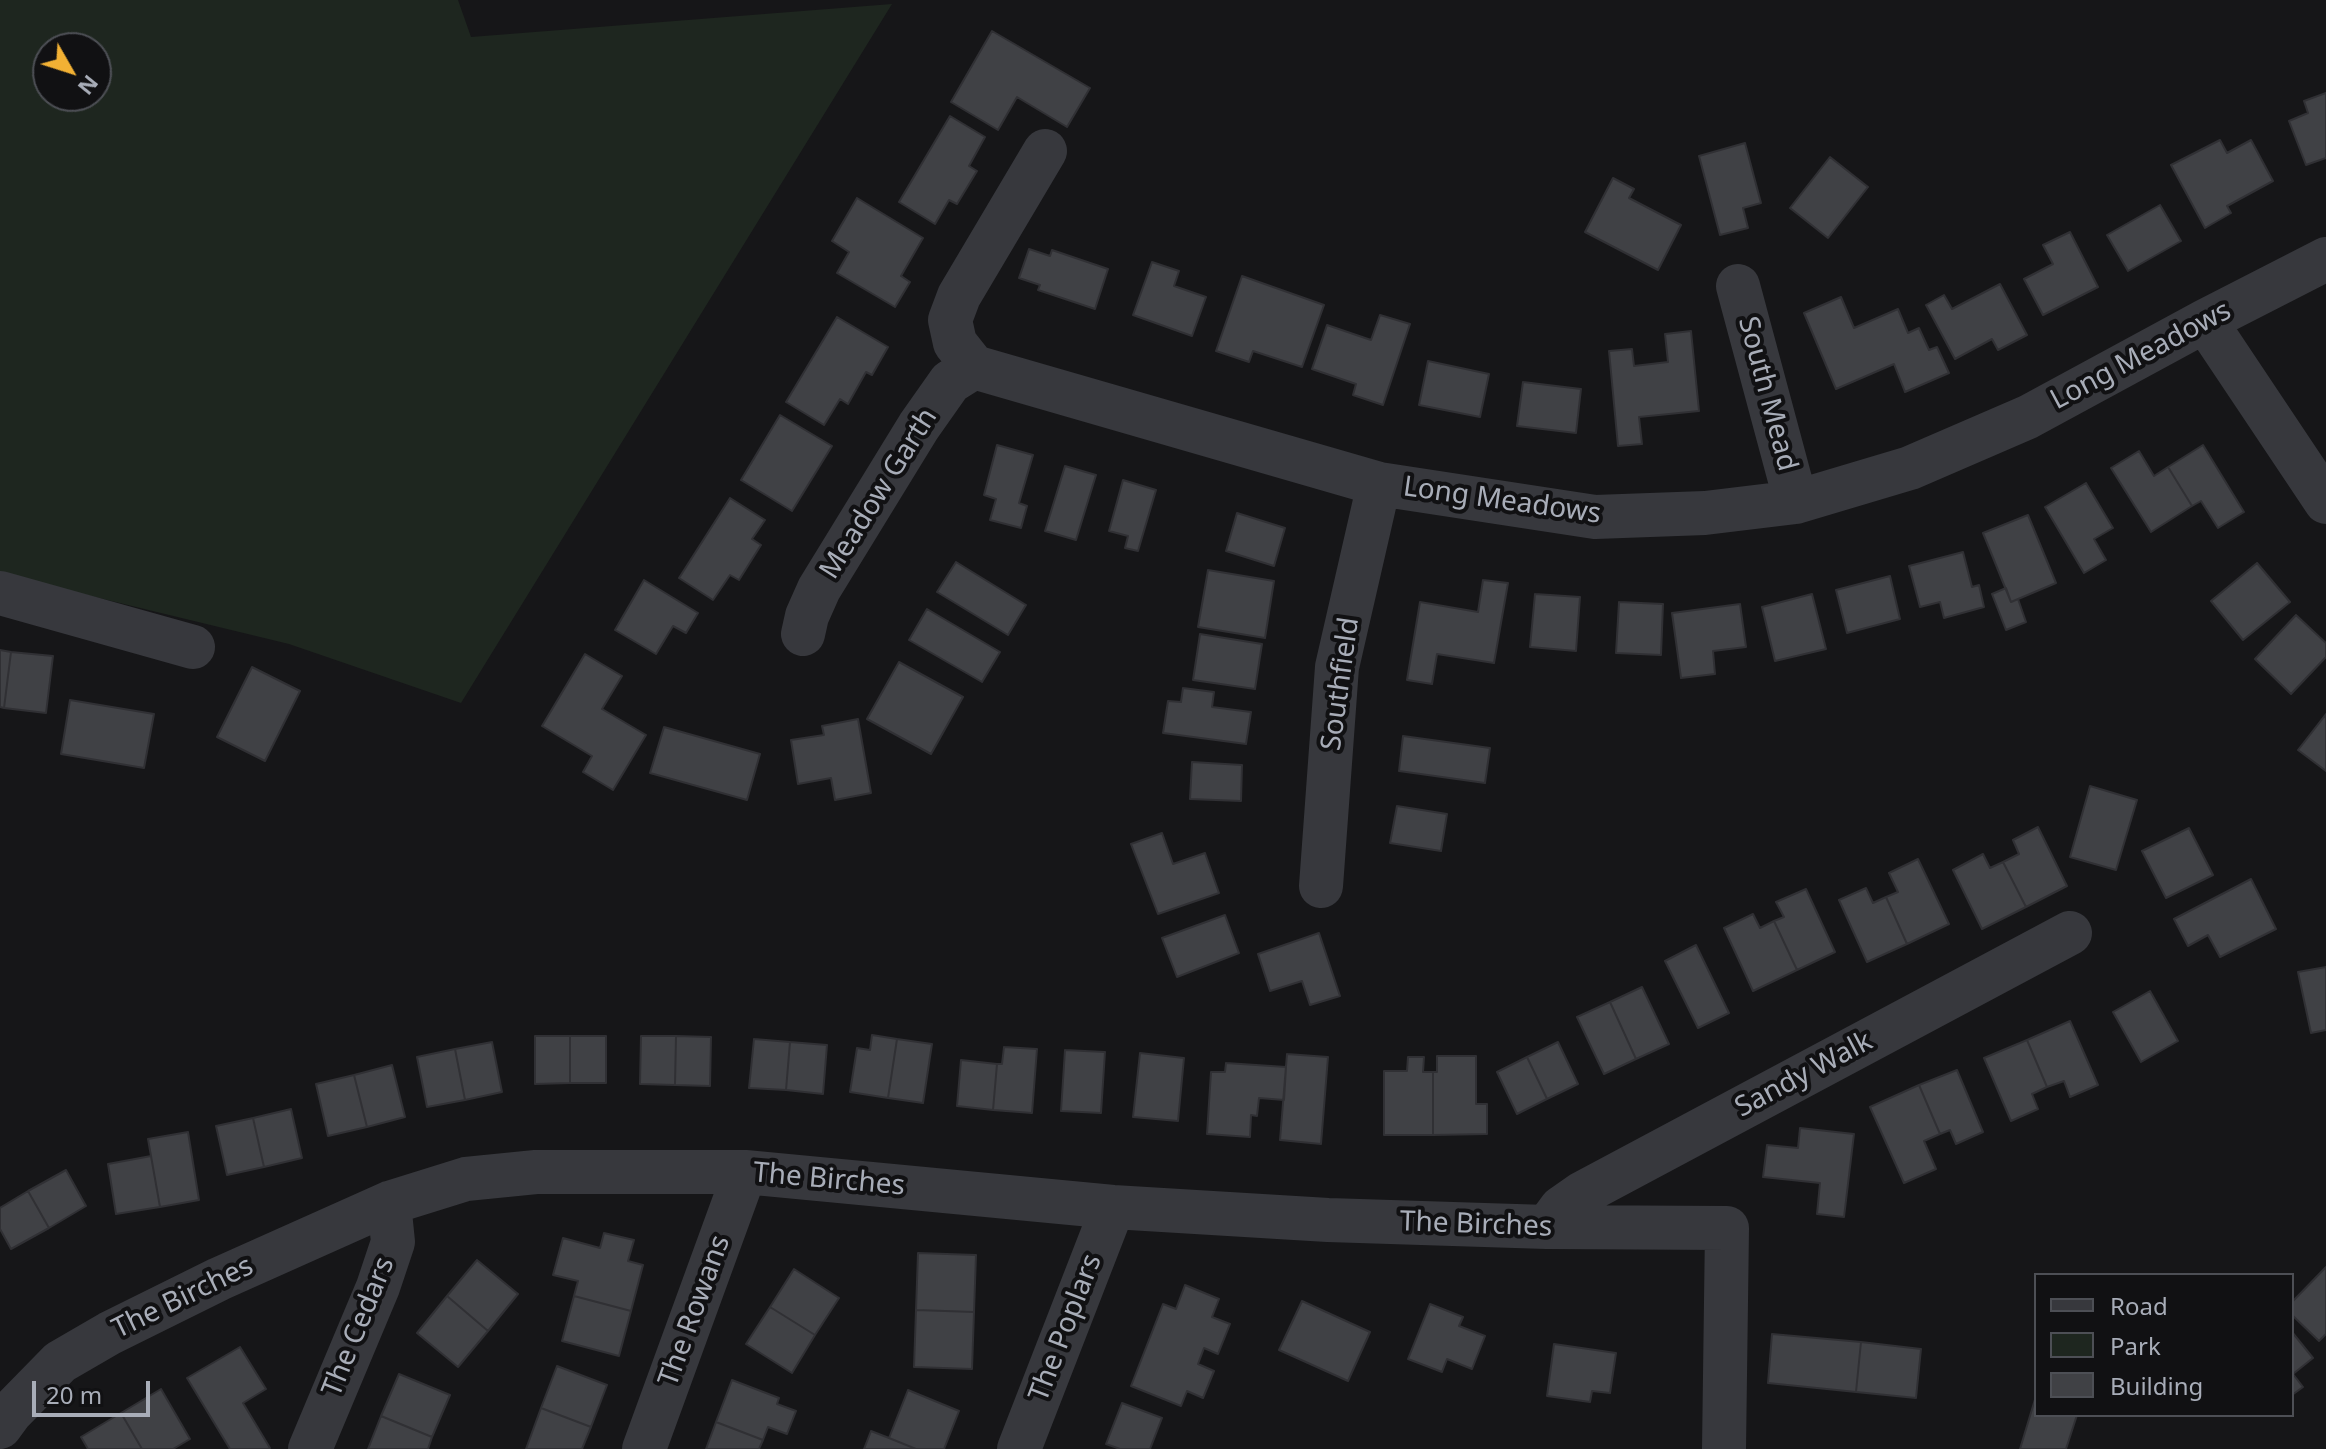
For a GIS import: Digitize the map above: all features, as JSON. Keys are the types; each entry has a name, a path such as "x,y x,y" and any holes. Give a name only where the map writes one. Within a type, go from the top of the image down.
{"street":[{"path":"974,367 955,343 950,320 959,296 1045,151"},
{"name":"Long Meadows","path":"974,367 1379,484 1595,517 1705,513 1796,502 1910,468 2028,417 2326,259"},
{"name":"South Mead","path":"1738,286 1796,502"},
{"path":"2205,321 2326,502"},
{"name":"Meadow Garth","path":"803,634 819,589 919,426 950,382 974,367"},
{"name":"Southfield","path":"1321,886 1337,667 1379,484"},
{"path":"0,593 193,647"},
{"name":"Sandy Walk","path":"1547,1227 1561,1208 1581,1194 2070,933"},
{"name":"The Birches","path":"0,1427 60,1362 110,1333 219,1279 389,1203 466,1179 536,1172 745,1172 1113,1207 1328,1220 1547,1227 1727,1228 1724,1449"},
{"name":"The Rowans","path":"644,1449 745,1172"},
{"name":"The Cedars","path":"310,1449 378,1287 393,1242 389,1203"},
{"name":"The Poplars","path":"1019,1449 1113,1207"}],"green space":[{"path":"0,0 458,0 471,37 892,4 461,703 289,644 0,574"}],"building":[{"path":"992,31 1090,88 1067,127 1017,97 998,130 951,102"},
{"path":"2326,93 2326,158 2306,165 2289,121 2308,113 2304,101"},
{"path":"950,116 985,137 969,166 977,171 957,204 949,200 935,224 899,202"},
{"path":"2220,140 2227,153 2251,140 2273,181 2227,206 2231,213 2205,228 2171,165"},
{"path":"1745,143 1761,203 1743,208 1748,228 1720,235 1699,156"},
{"path":"1830,157 1868,187 1828,238 1790,208"},
{"path":"1613,178 1634,189 1629,198 1681,225 1658,270 1585,232"},
{"path":"857,198 923,238 901,276 910,282 895,307 837,273 849,252 832,241"},
{"path":"2160,205 2181,241 2128,271 2107,235"},
{"path":"2070,232 2098,287 2043,315 2024,279 2053,264 2043,245"},
{"path":"1029,249 1050,256 1052,250 1108,269 1095,309 1038,290 1040,285 1019,278"},
{"path":"1152,262 1179,271 1174,286 1206,297 1192,336 1133,315"},
{"path":"1242,276 1324,305 1302,367 1253,351 1249,362 1216,351"},
{"path":"2000,284 2027,335 1998,350 1992,339 1955,359 1926,305 1944,295 1952,309"},
{"path":"1841,297 1854,328 1898,309 1908,333 1919,328 1929,350 1937,347 1949,373 1905,392 1894,364 1836,389 1804,313"},
{"path":"1380,315 1410,324 1383,405 1353,395 1356,384 1312,369 1327,325 1371,340"},
{"path":"837,317 888,347 872,375 866,372 848,404 840,399 824,425 786,402"},
{"path":"1691,331 1699,411 1639,417 1642,444 1618,446 1609,351 1632,349 1634,366 1668,362 1665,334"},
{"path":"1428,361 1489,374 1480,417 1419,405"},
{"path":"1523,382 1581,389 1576,433 1517,426"},
{"path":"780,415 832,446 792,511 741,480"},
{"path":"997,445 1033,455 1019,503 1027,506 1021,528 990,520 996,499 984,495"},
{"path":"2203,445 2244,512 2218,528 2201,501 2192,506 2168,467"},
{"path":"2139,451 2154,476 2168,467 2192,506 2151,532 2111,468"},
{"path":"1065,466 1096,475 1076,540 1045,531"},
{"path":"1123,480 1156,490 1138,551 1125,548 1128,536 1109,531"},
{"path":"2086,483 2113,528 2094,539 2106,560 2084,573 2045,507"},
{"path":"730,498 765,520 752,539 761,545 739,580 730,575 713,600 679,578"},
{"path":"1237,513 1285,528 1274,566 1226,551"},
{"path":"2028,515 2056,583 2011,602 1983,533"},
{"path":"1963,552 1972,587 1979,585 1984,607 1944,618 1940,602 1920,607 1909,566"},
{"path":"956,562 1026,605 1008,635 937,592"},
{"path":"2257,563 2290,602 2243,640 2211,601"},
{"path":"1208,570 1274,581 1265,638 1198,627"},
{"path":"1890,576 1900,619 1847,633 1836,590"},
{"path":"644,580 698,613 686,633 673,626 656,654 615,630"},
{"path":"1483,580 1508,583 1494,663 1437,654 1432,684 1407,680 1420,602 1478,612"},
{"path":"2006,588 2011,602 2018,599 2026,622 2006,630 1992,594"},
{"path":"1535,594 1580,597 1576,651 1530,647"},
{"path":"1812,594 1826,649 1775,661 1762,607"},
{"path":"1619,602 1663,604 1661,655 1616,653"},
{"path":"1740,604 1746,647 1713,651 1715,674 1681,678 1672,613"},
{"path":"927,609 1000,652 982,682 909,640"},
{"path":"2296,615 2326,643 2326,657 2291,694 2255,659"},
{"path":"1200,634 1262,644 1255,689 1193,680"},
{"path":"0,650 11,652 4,708 0,707"},
{"path":"11,652 53,656 46,713 4,708"},
{"path":"585,654 622,676 602,709 646,735 613,790 583,772 592,756 542,726"},
{"path":"899,662 963,697 931,754 867,719"},
{"path":"252,667 300,691 265,761 217,737"},
{"path":"1183,688 1214,692 1212,707 1251,712 1246,744 1163,733 1168,701 1181,702"},
{"path":"70,700 154,714 144,768 61,754"},
{"path":"2326,714 2326,771 2298,750"},
{"path":"858,719 871,793 835,800 831,778 798,784 791,740 824,735 822,726"},
{"path":"664,727 760,754 747,800 650,773"},
{"path":"1403,736 1490,748 1485,783 1399,771"},
{"path":"1192,762 1242,765 1241,801 1190,799"},
{"path":"2090,786 2137,800 2116,870 2070,857"},
{"path":"1397,806 1447,814 1441,851 1390,843"},
{"path":"2038,827 2067,886 2026,907 2003,862 2019,854 2013,840"},
{"path":"2189,828 2213,875 2166,898 2142,851"},
{"path":"1162,833 1173,864 1205,853 1219,893 1158,914 1131,844"},
{"path":"1983,854 1990,868 2003,862 2026,907 1982,929 1953,870"},
{"path":"1918,859 1949,924 1907,944 1886,897 1898,892 1889,873"},
{"path":"2251,879 2276,929 2220,957 2208,935 2188,946 2174,919"},
{"path":"1866,888 1873,903 1886,897 1907,944 1867,962 1839,900"},
{"path":"1806,889 1835,952 1797,970 1774,921 1784,917 1776,902"},
{"path":"1753,914 1760,928 1774,921 1797,970 1753,991 1724,928"},
{"path":"1225,915 1239,953 1177,977 1162,938"},
{"path":"1319,933 1340,996 1310,1005 1302,981 1270,991 1258,954"},
{"path":"1696,945 1729,1013 1698,1028 1665,961"},
{"path":"2326,967 2326,1030 2311,1033 2298,972"},
{"path":"1642,987 1669,1044 1636,1059 1610,1002"},
{"path":"2150,991 2178,1041 2141,1062 2113,1012"},
{"path":"1610,1002 1636,1059 1604,1074 1577,1017"},
{"path":"2070,1021 2098,1085 2070,1097 2064,1081 2047,1087 2027,1040"},
{"path":"872,1035 897,1039 888,1098 850,1092 857,1048 870,1050"},
{"path":"535,1036 570,1036 570,1083 535,1084"},
{"path":"570,1036 606,1036 606,1083 570,1083"},
{"path":"641,1036 676,1036 675,1085 640,1084"},
{"path":"676,1036 711,1037 710,1086 675,1085"},
{"path":"754,1039 790,1042 786,1090 749,1088"},
{"path":"897,1039 932,1044 923,1103 888,1098"},
{"path":"2027,1040 2047,1087 2032,1094 2038,1109 2011,1121 1984,1058"},
{"path":"492,1042 502,1092 465,1100 455,1049"},
{"path":"790,1042 827,1045 823,1094 786,1090"},
{"path":"1558,1042 1578,1084 1547,1099 1527,1057"},
{"path":"1004,1047 1037,1049 1032,1113 993,1110 997,1064 1002,1064"},
{"path":"455,1049 465,1100 427,1107 417,1057"},
{"path":"1065,1050 1105,1052 1101,1113 1061,1111"},
{"path":"1140,1053 1184,1058 1178,1121 1133,1117"},
{"path":"1287,1054 1328,1057 1321,1144 1280,1140"},
{"path":"1437,1056 1476,1056 1476,1104 1487,1104 1487,1134 1433,1135 1433,1072 1437,1072"},
{"path":"1408,1057 1424,1057 1423,1072 1433,1072 1433,1135 1384,1135 1384,1071 1407,1071"},
{"path":"1527,1057 1547,1099 1517,1114 1497,1072"},
{"path":"961,1060 997,1064 993,1110 957,1106"},
{"path":"1226,1063 1286,1067 1284,1100 1259,1098 1257,1116 1251,1115 1250,1137 1207,1134 1211,1072 1225,1072"},
{"path":"392,1065 405,1117 367,1127 354,1075"},
{"path":"1957,1070 1983,1132 1956,1144 1950,1130 1940,1134 1919,1085"},
{"path":"354,1075 367,1127 328,1136 316,1084"},
{"path":"1919,1085 1940,1134 1924,1141 1936,1169 1904,1183 1870,1107"},
{"path":"291,1109 302,1158 264,1167 253,1118"},
{"path":"253,1118 264,1167 227,1175 216,1126"},
{"path":"1800,1128 1854,1134 1844,1217 1817,1214 1820,1183 1763,1177 1767,1145 1798,1148"},
{"path":"188,1132 199,1200 160,1207 148,1139"},
{"path":"151,1156 160,1207 116,1214 108,1164"},
{"path":"66,1170 86,1206 49,1228 28,1191"},
{"path":"28,1191 49,1228 11,1249 0,1229 0,1208"},
{"path":"604,1233 634,1240 628,1261 643,1265 631,1311 574,1296 578,1281 553,1275 563,1238 600,1248"},
{"path":"918,1253 976,1255 974,1312 916,1310"},
{"path":"477,1260 518,1294 488,1331 447,1296"},
{"path":"2326,1267 2326,1334 2319,1341 2294,1317 2294,1300"},
{"path":"794,1269 839,1298 815,1335 770,1307"},
{"path":"1185,1285 1219,1299 1212,1317 1230,1324 1218,1354 1204,1348 1198,1364 1214,1371 1203,1398 1187,1391 1181,1406 1131,1386 1163,1304 1176,1309"},
{"path":"447,1296 488,1331 458,1367 417,1333"},
{"path":"574,1296 631,1311 619,1356 562,1341"},
{"path":"1302,1301 1370,1332 1348,1381 1279,1350"},
{"path":"1430,1304 1463,1317 1459,1326 1485,1336 1472,1369 1447,1359 1442,1372 1408,1359"},
{"path":"770,1307 815,1335 792,1373 746,1344"},
{"path":"916,1310 974,1312 972,1369 914,1367"},
{"path":"1772,1334 1861,1342 1856,1392 1768,1383"},
{"path":"2294,1334 2313,1358 2294,1373"},
{"path":"1861,1342 1921,1349 1916,1398 1856,1392"},
{"path":"1554,1344 1616,1353 1610,1393 1592,1391 1590,1402 1547,1396"},
{"path":"240,1347 266,1389 243,1403 268,1449 230,1449 187,1378"},
{"path":"557,1366 607,1385 591,1427 541,1408"},
{"path":"399,1374 450,1395 432,1437 381,1416"},
{"path":"2294,1375 2303,1387 2294,1394"},
{"path":"732,1380 779,1398 777,1404 796,1411 787,1434 768,1427 763,1440 716,1422"},
{"path":"161,1389 190,1439 173,1449 142,1449 121,1413"},
{"path":"908,1390 959,1411 944,1449 916,1449 889,1438"},
{"path":"1122,1403 1162,1418 1150,1449 1120,1449 1106,1444"},
{"path":"2034,1403 2034,1417 2076,1417 2066,1449 2020,1449"},
{"path":"541,1408 591,1427 582,1449 526,1449"},
{"path":"121,1413 142,1449 88,1449 81,1437"},
{"path":"381,1416 432,1437 428,1449 368,1449"},
{"path":"716,1422 763,1440 759,1449 706,1449"},
{"path":"871,1431 889,1438 916,1449 864,1449"}]}
